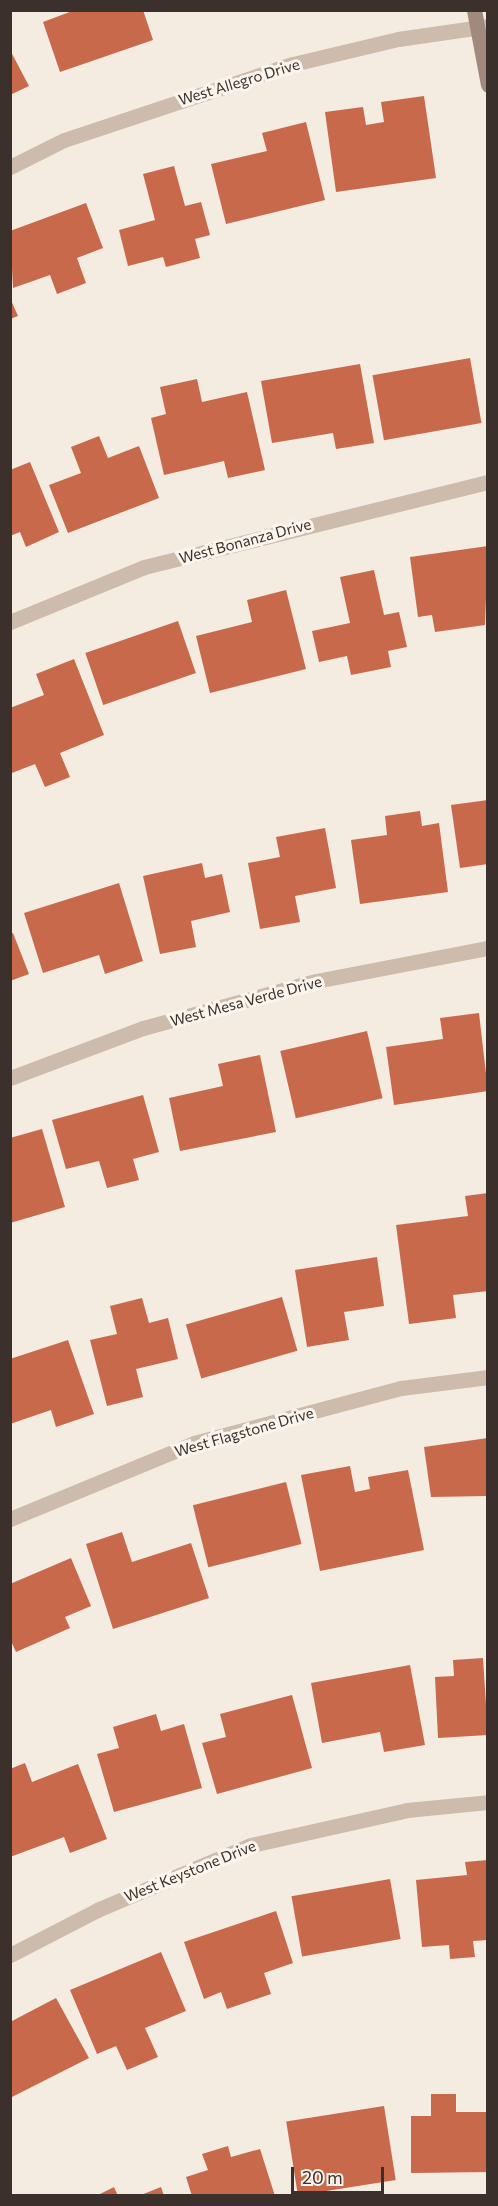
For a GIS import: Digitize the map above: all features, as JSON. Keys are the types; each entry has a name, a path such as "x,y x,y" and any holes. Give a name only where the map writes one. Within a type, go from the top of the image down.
{"street":[{"path":"474,10 482,28 488,84"},
{"name":"West Allegro Drive","path":"10,167 64,140 293,64 398,39 482,28"},
{"name":"West Bonanza Drive","path":"10,622 144,567 488,482"},
{"name":"West Mesa Verde Drive","path":"10,1078 143,1028 316,981 488,948"},
{"name":"West Flagstone Drive","path":"10,1519 194,1443 401,1388 488,1377"},
{"name":"West Keystone Drive","path":"10,1955 97,1910 251,1845 407,1810 488,1802"}],"building":[{"path":"75,10 143,10 153,40 60,72 43,22"},
{"path":"10,50 29,86 10,95"},
{"path":"424,96 436,178 336,192 325,112 363,107 366,125 384,122 381,102"},
{"path":"306,122 325,200 226,224 211,164 267,151 262,133"},
{"path":"174,166 185,206 201,202 210,235 195,239 200,258 166,267 163,257 128,266 119,230 155,220 143,174"},
{"path":"86,203 103,248 77,258 86,283 57,294 50,275 13,288 10,231"},
{"path":"10,298 18,316 10,319"},
{"path":"470,358 481,423 384,440 373,375"},
{"path":"360,364 374,443 336,449 333,433 272,443 261,381"},
{"path":"197,379 202,402 247,392 265,470 228,478 224,461 164,475 151,418 166,414 160,387"},
{"path":"99,436 108,458 139,446 159,498 68,533 49,485 81,473 71,447"},
{"path":"30,462 59,532 26,547 20,532 10,536 10,470"},
{"path":"488,546 485,625 435,632 432,615 418,617 410,557"},
{"path":"374,570 384,615 399,612 407,647 388,651 391,667 351,675 347,656 319,662 312,631 350,623 340,577"},
{"path":"286,590 306,669 210,693 196,636 252,622 247,600"},
{"path":"178,621 196,673 103,705 85,653"},
{"path":"74,659 104,735 60,753 70,777 45,787 35,764 12,773 10,708 44,695 36,674"},
{"path":"488,800 488,864 460,868 451,805"},
{"path":"420,811 422,826 439,823 448,892 360,904 351,840 387,835 385,816"},
{"path":"325,828 336,888 295,896 300,922 260,929 248,863 280,857 276,837"},
{"path":"202,863 205,878 222,874 230,912 191,921 196,947 160,954 143,876"},
{"path":"119,883 143,961 105,974 99,955 43,973 24,913"},
{"path":"13,933 29,974 10,981 10,934"},
{"path":"479,1013 488,1091 394,1105 386,1047 443,1039 440,1018"},
{"path":"367,1031 383,1098 296,1118 280,1051"},
{"path":"260,1055 276,1132 180,1151 169,1098 223,1086 218,1064"},
{"path":"143,1095 159,1152 133,1159 139,1180 107,1188 99,1161 66,1169 52,1120"},
{"path":"42,1129 65,1207 10,1223 10,1138"},
{"path":"488,1193 488,1291 453,1295 456,1318 409,1324 396,1225 468,1216 465,1196"},
{"path":"377,1257 384,1306 344,1312 349,1340 307,1347 295,1270"},
{"path":"282,1297 297,1351 201,1378 186,1325"},
{"path":"142,1298 149,1323 168,1318 178,1359 136,1369 143,1397 107,1406 90,1340 117,1334 110,1306"},
{"path":"68,1340 94,1414 56,1427 51,1410 10,1424 10,1359"},
{"path":"488,1438 488,1496 431,1497 424,1447"},
{"path":"350,1466 355,1492 370,1489 368,1477 408,1470 424,1550 320,1571 301,1475"},
{"path":"286,1482 301,1544 208,1567 193,1505"},
{"path":"122,1532 132,1562 191,1543 209,1598 113,1629 86,1544"},
{"path":"71,1558 91,1606 65,1617 70,1628 16,1652 10,1639 10,1584"},
{"path":"483,1658 488,1735 438,1738 435,1677 454,1676 453,1660"},
{"path":"410,1665 425,1745 384,1752 380,1732 322,1743 311,1683"},
{"path":"292,1695 312,1768 217,1794 202,1743 226,1737 220,1714"},
{"path":"156,1714 161,1731 184,1724 202,1788 114,1812 97,1754 119,1748 113,1727"},
{"path":"25,1763 32,1782 78,1764 107,1839 70,1853 64,1837 10,1857 10,1769"},
{"path":"488,1860 488,1940 473,1941 475,1957 450,1959 449,1945 422,1947 416,1880 467,1875 465,1862"},
{"path":"390,1879 401,1939 302,1956 292,1896"},
{"path":"276,1911 293,1963 264,1973 271,1994 227,2009 221,1992 204,1999 184,1942"},
{"path":"161,1952 186,2011 145,2028 158,2057 127,2070 116,2046 97,2054 70,1990"},
{"path":"56,1998 89,2058 10,2098 12,2021"},
{"path":"431,2094 456,2094 456,2112 488,2112 488,2172 411,2173 411,2116 431,2116"},
{"path":"384,2106 396,2180 298,2196 286,2121"},
{"path":"228,2146 231,2157 260,2149 275,2196 192,2196 186,2177 208,2170 202,2154"},
{"path":"114,2187 118,2196 96,2196"},
{"path":"161,2187 164,2196 141,2196 141,2195"}]}
